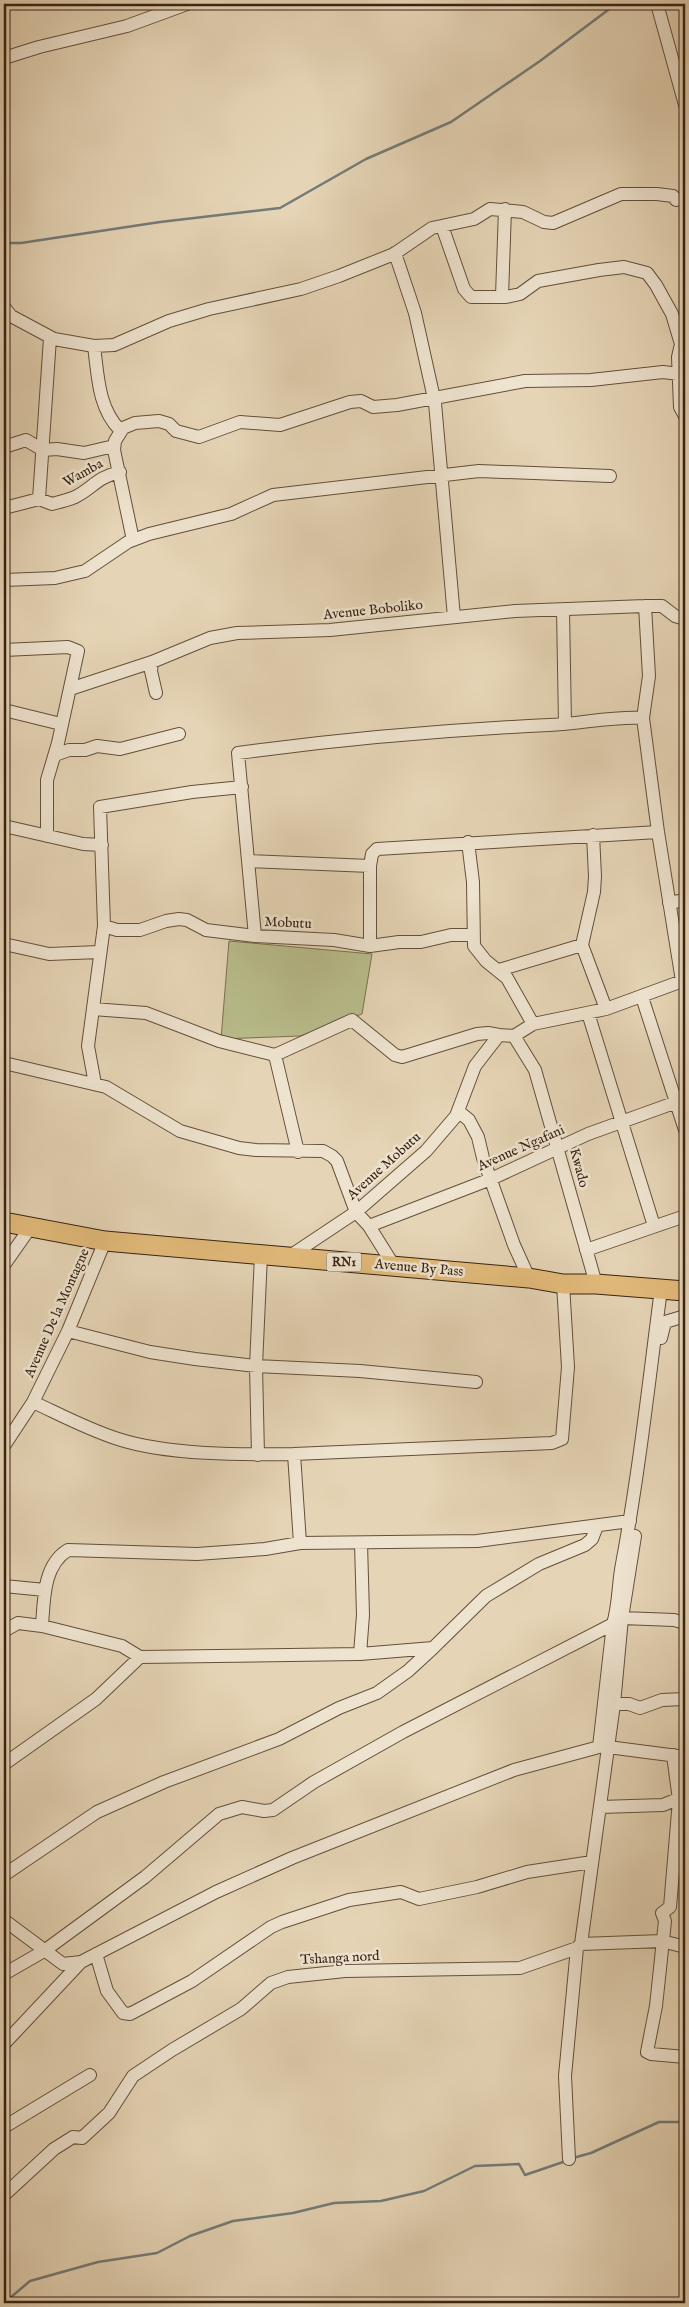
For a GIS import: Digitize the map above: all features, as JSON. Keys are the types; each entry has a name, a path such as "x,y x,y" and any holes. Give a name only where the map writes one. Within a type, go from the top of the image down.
{"highway":[{"name":"Avenue By Pass","path":"4,1222 105,1241 529,1278 563,1284 596,1284 685,1291"}],"street":[{"path":"4,58 39,47 127,26 187,4"},
{"path":"657,4 685,105"},
{"path":"4,307 11,316 50,338 94,346 114,345 155,326 209,309 301,289 339,276 395,253 425,232 474,219 490,209 523,212 544,222 553,223 621,194 657,194 672,196 676,200 685,198"},
{"path":"502,296 506,209"},
{"path":"442,226 464,289 468,295 475,298 520,294 538,280 546,278 624,267 647,273 672,314 681,344 678,357 680,407 685,416"},
{"path":"395,253 415,313 434,400 454,617"},
{"path":"39,499 50,338"},
{"path":"94,346 104,406 112,422 120,430"},
{"path":"132,540 114,446 120,430 135,423 159,421 169,424 176,431 199,437 240,422 280,425 350,402 361,401 373,407 434,400 525,381 591,380 663,372 679,374"},
{"path":"4,448 26,440 43,450 57,449 84,453 114,446"},
{"path":"4,580 55,578 85,571 132,540 231,514 272,495 479,471 610,476"},
{"name":"Wamba","path":"4,508 39,499 52,504 76,496 94,484 98,479 120,472"},
{"path":"93,1009 146,1013 219,1041 275,1055 352,1020 389,1050 402,1057 477,1034 488,1033 514,1036 533,1024 606,1009 684,981 669,903 643,718 649,676 645,606"},
{"name":"Avenue Boboliko","path":"70,690 152,662 210,638 237,633 330,630 515,611 645,606 662,606 674,616 685,619"},
{"path":"563,610 565,724"},
{"path":"4,650 68,647 76,648 78,656 55,755 47,780 46,836"},
{"path":"152,662 151,671 156,693"},
{"path":"4,710 62,724"},
{"path":"255,936 238,753 329,741 436,731 565,724 626,717 643,718"},
{"path":"55,755 69,750 85,750 97,746 120,749 179,734"},
{"path":"95,1084 88,1046 99,952 104,926 100,807 192,792 242,788"},
{"path":"4,826 83,844 102,845"},
{"path":"370,946 370,866 372,854 376,849 658,832"},
{"path":"593,836 594,892 582,945 606,1009"},
{"path":"468,842 473,882 474,946 514,987 533,1024"},
{"path":"249,861 370,866"},
{"path":"669,903 685,900"},
{"name":"Mobutu","path":"104,926 118,930 140,930 179,919 187,920 206,930 255,936 334,940 370,946 398,942 421,942 451,935 473,935"},
{"path":"4,944 49,954 99,952"},
{"path":"499,970 582,945"},
{"path":"642,997 681,1100 685,1130"},
{"path":"588,1013 654,1226"},
{"name":"Avenue Mobutu","path":"286,1258 356,1212 426,1151 458,1111 475,1066 499,1035"},
{"name":"Kwado","path":"514,1036 535,1070 596,1284"},
{"path":"275,1055 298,1152"},
{"path":"4,1063 106,1087 180,1131 239,1148 322,1152 332,1156 340,1167 356,1212 369,1226 394,1266"},
{"name":"Avenue Ngafani","path":"369,1226 491,1179 588,1134 681,1100"},
{"path":"458,1111 469,1120 478,1137 483,1158 514,1245 529,1278"},
{"path":"586,1250 685,1216"},
{"path":"4,1265 30,1228"},
{"name":"Avenue De la Montagne","path":"4,1446 34,1402 68,1331 105,1241"},
{"path":"258,1455 256,1366 261,1255"},
{"path":"34,1402 120,1440 152,1447 258,1455 539,1445 562,1439 568,1367 563,1284"},
{"path":"569,2160 565,2076 579,1946 614,1704 618,1621 617,1590 630,1521 662,1289"},
{"path":"4,2044 81,1962 216,1892 292,1858 514,1770 599,1747 618,1621 638,1523 660,1344 666,1322 685,1316"},
{"path":"68,1331 150,1352 256,1366 360,1372 476,1382"},
{"path":"294,1454 300,1544"},
{"path":"42,1626 45,1590 52,1564 68,1550 197,1554 265,1549 300,1544 477,1540 630,1521"},
{"path":"4,1876 97,1812 164,1782 279,1739 339,1708 377,1693 408,1671 486,1596 539,1564 585,1545 592,1539 597,1526"},
{"path":"360,1654 363,1615 361,1543"},
{"path":"4,1586 45,1590"},
{"path":"4,1974 44,1951 168,1859 177,1849 219,1814 242,1807 264,1811 273,1810 314,1782 403,1732 618,1621 674,1620 685,1623"},
{"path":"4,1631 18,1623 42,1626 122,1646 140,1657 360,1654 433,1648"},
{"path":"4,1764 96,1699 140,1657"},
{"path":"614,1704 629,1704 640,1708 662,1700 685,1699"},
{"path":"608,1747 679,1756 682,1798 680,1852 670,1907 662,1913 665,1921 656,2006 647,2052 685,2057"},
{"path":"600,1807 664,1805 682,1798"},
{"path":"96,1954 107,1991 123,2013 130,2014 192,1981 271,1927 282,1922 349,1900 401,1892 419,1899 477,1887 527,1872 592,1862"},
{"path":"4,1920 63,1964 81,1962"},
{"name":"Tshanga nord","path":"4,2195 54,2149 73,2137 82,2138 103,2120 133,2076 172,2050 241,2009 271,1983 288,1977 345,1971 520,1968 579,1946 662,1941 685,1947"},
{"path":"4,2127 90,2074"}],"green space":[{"path":"229,941 372,954 362,1014 300,1036 221,1039"}],"waterway":[{"path":"4,243 21,243 160,222 280,208 366,159 451,122 540,61 616,4"},
{"path":"573,2158 591,2153 659,2122 685,2122"},
{"path":"4,2303 30,2281 98,2262 157,2253 190,2236 233,2221 293,2213 334,2203 381,2201 424,2191 475,2166 519,2164 525,2175 566,2161"}]}
